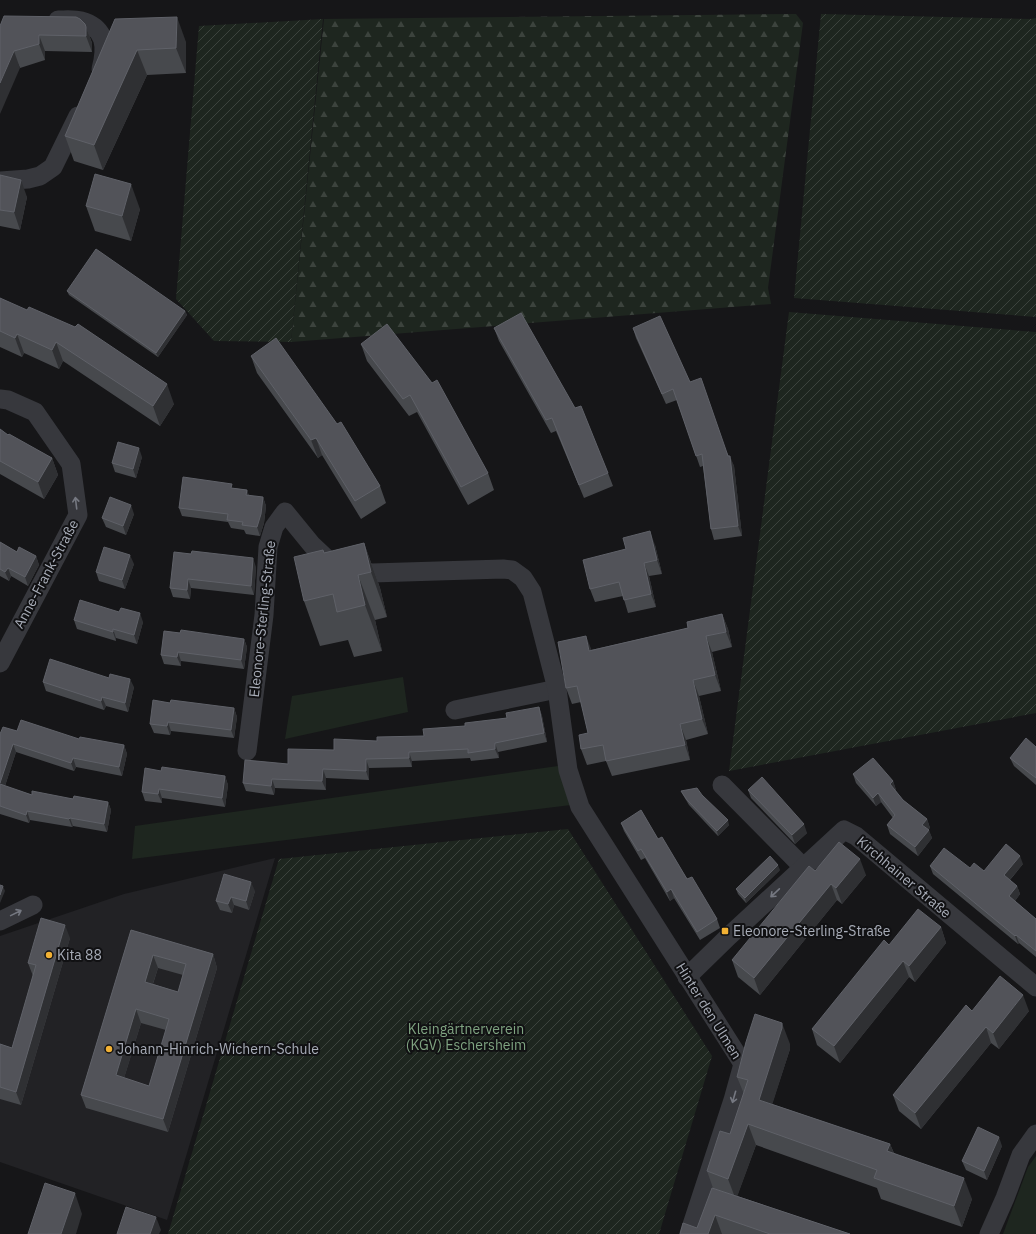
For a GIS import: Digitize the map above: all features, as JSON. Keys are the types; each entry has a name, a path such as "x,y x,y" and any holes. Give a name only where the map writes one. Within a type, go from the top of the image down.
{"street":[{"path":"43,20 79,20 93,26 98,31 105,44 104,56 96,81"},
{"path":"0,181 28,179 40,176 53,167 85,102"},
{"name":"Anne-Frank-Straße","path":"0,399 8,400 36,412 72,464 78,515 0,662"},
{"name":"Eleonore-Sterling-Straße","path":"247,751 264,615 268,547 274,527 285,512 312,545 329,562 351,571 372,573 503,569 512,570 523,578 532,592 557,689 568,770 580,807"},
{"path":"455,710 557,689"},
{"path":"722,785 804,867"},
{"name":"Hinter den Ulmen","path":"580,807 742,1064 730,1108 690,1234"},
{"name":"Kirchhainer Straße","path":"687,977 729,936 844,830 856,836 1036,987"},
{"path":"0,921 33,905"},
{"path":"989,1234 1005,1198 1021,1155 1036,1134"}],"shaded area":[{"name":"Johann-Hinrich-Wichern-Schule","path":"275,858 167,1220 0,1162 0,936 124,894"}],"green space":[{"path":"796,14 803,23 768,288 771,304 291,342 324,19"},
{"path":"821,14 1036,18 1036,317 794,298"},
{"path":"323,19 291,342 214,341 176,299 199,26"},
{"path":"789,312 1036,332 1036,713 729,771"},
{"path":"403,677 408,712 285,739 292,696"},
{"path":"558,766 571,805 132,859 135,826"},
{"name":"Kleingärtnerverein (KGV) Eschersheim","path":"568,829 712,1056 659,1234 168,1234 279,859"},
{"path":"1036,1156 1036,1234 1003,1234 1028,1167"}],"building":[{"path":"4,16 76,17 85,24 86,36 39,35 39,44 14,51 0,83 0,26"},
{"path":"177,17 176,48 137,50 94,145 65,136 115,19"},
{"path":"95,174 131,184 122,216 86,206"},
{"path":"0,175 21,180 14,212 0,210"},
{"path":"96,249 185,311 156,353 67,291"},
{"path":"0,298 27,310 29,307 75,327 78,324 167,384 153,406 56,342 52,350 17,334 15,338 0,331"},
{"path":"521,313 575,408 581,406 608,473 579,485 552,418 546,420 494,328"},
{"path":"660,316 690,382 701,378 728,456 730,456 738,526 711,529 702,454 696,456 673,389 662,394 633,328"},
{"path":"387,324 432,383 437,380 488,473 461,487 410,395 403,399 361,344"},
{"path":"276,338 337,424 341,422 380,486 355,501 316,438 311,440 251,356"},
{"path":"0,429 8,435 9,434 52,458 38,482 0,461"},
{"path":"118,442 139,448 133,469 112,463"},
{"path":"183,477 232,484 231,488 247,490 246,495 263,497 261,514 257,527 242,525 243,522 227,520 228,514 179,508"},
{"path":"110,497 131,505 123,526 102,518"},
{"path":"650,531 657,560 644,563 651,594 624,600 619,582 590,589 583,560 626,549 623,538"},
{"path":"0,542 17,552 19,547 36,556 25,577 8,568 5,572 0,569"},
{"path":"364,543 371,572 358,575 365,605 337,612 333,594 304,601 294,557 323,550 324,553"},
{"path":"104,547 130,555 122,580 96,572"},
{"path":"192,551 253,558 251,586 188,579 187,590 170,588 174,552 191,554"},
{"path":"80,600 119,612 121,608 140,613 134,635 113,629 113,632 74,620"},
{"path":"722,614 726,632 706,636 715,675 693,680 702,719 680,724 685,745 606,761 603,745 581,749 579,735 588,733 577,686 566,688 558,642 586,636 589,651 688,628 687,622"},
{"path":"181,630 244,639 241,660 178,652 177,657 161,655 164,631 180,633"},
{"path":"50,659 109,678 110,674 130,679 125,703 102,697 101,701 43,682"},
{"path":"153,700 170,703 171,700 234,708 231,730 168,722 167,726 150,724"},
{"path":"539,707 544,733 495,743 495,749 468,753 468,749 409,752 409,758 366,759 366,771 323,769 322,781 272,779 271,786 243,783 245,760 288,764 288,749 334,750 334,739 377,741 377,737 424,736 423,729 465,726 465,723 507,718 506,713"},
{"path":"21,720 79,739 80,737 124,745 119,767 73,758 71,763 13,744 0,783 0,734 3,727 17,731"},
{"path":"1026,738 1036,747 1036,778 1010,758"},
{"path":"873,758 893,781 890,784 903,800 927,819 922,825 929,830 915,847 887,825 895,815 878,793 873,798 853,774"},
{"path":"162,767 225,776 222,798 159,789 158,794 142,792 145,768 161,771"},
{"path":"762,777 804,824 792,835 748,790"},
{"path":"0,784 32,795 32,791 73,799 74,796 108,802 104,824 27,811 26,815 0,806"},
{"path":"697,788 702,795 728,820 717,831 687,800 681,791"},
{"path":"641,810 658,839 662,837 687,879 692,877 717,919 697,932 671,889 667,892 641,849 638,851 621,823"},
{"path":"839,842 860,859 836,888 831,884 754,978 732,960 809,866 815,871"},
{"path":"1006,844 1020,856 1004,875 1017,886 1009,896 1036,919 1036,951 1016,935 1015,936 930,866 944,848 970,868 974,863 984,871"},
{"path":"770,856 778,865 745,898 736,889"},
{"path":"224,874 251,882 246,901 231,897 228,904 216,901"},
{"path":"0,885 3,886 0,895"},
{"path":"918,909 941,927 909,966 903,961 834,1046 812,1029 884,940 889,945"},
{"path":"41,918 65,925 16,1092 0,1087 0,1044 12,1048 36,965 28,963"},
{"path":"131,930 213,954 163,1119 81,1095","holes":["153,955 186,964 178,992 145,982","136,1009 169,1019 149,1086 116,1075"]},
{"path":"1000,976 1023,995 993,1033 986,1027 915,1113 893,1095 966,1005 972,1011"},
{"path":"755,1014 782,1023 782,1028 759,1100 890,1144 887,1151 964,1178 954,1206 874,1178 877,1170 748,1124 728,1179 707,1171 720,1131 730,1134 748,1080 737,1077"},
{"path":"978,1127 999,1137 984,1171 962,1161"},
{"path":"45,1183 75,1193 61,1234 28,1234"},
{"path":"712,1188 850,1234 770,1234 715,1215 708,1234 680,1234 683,1223 697,1228"},
{"path":"126,1207 156,1217 150,1234 117,1234"}],"place":[{"name":"Eleonore-Sterling-Straße","path":"725,931"},
{"name":"Kita 88","path":"49,955"},
{"name":"Johann-Hinrich-Wichern-Schule","path":"109,1049"}]}
